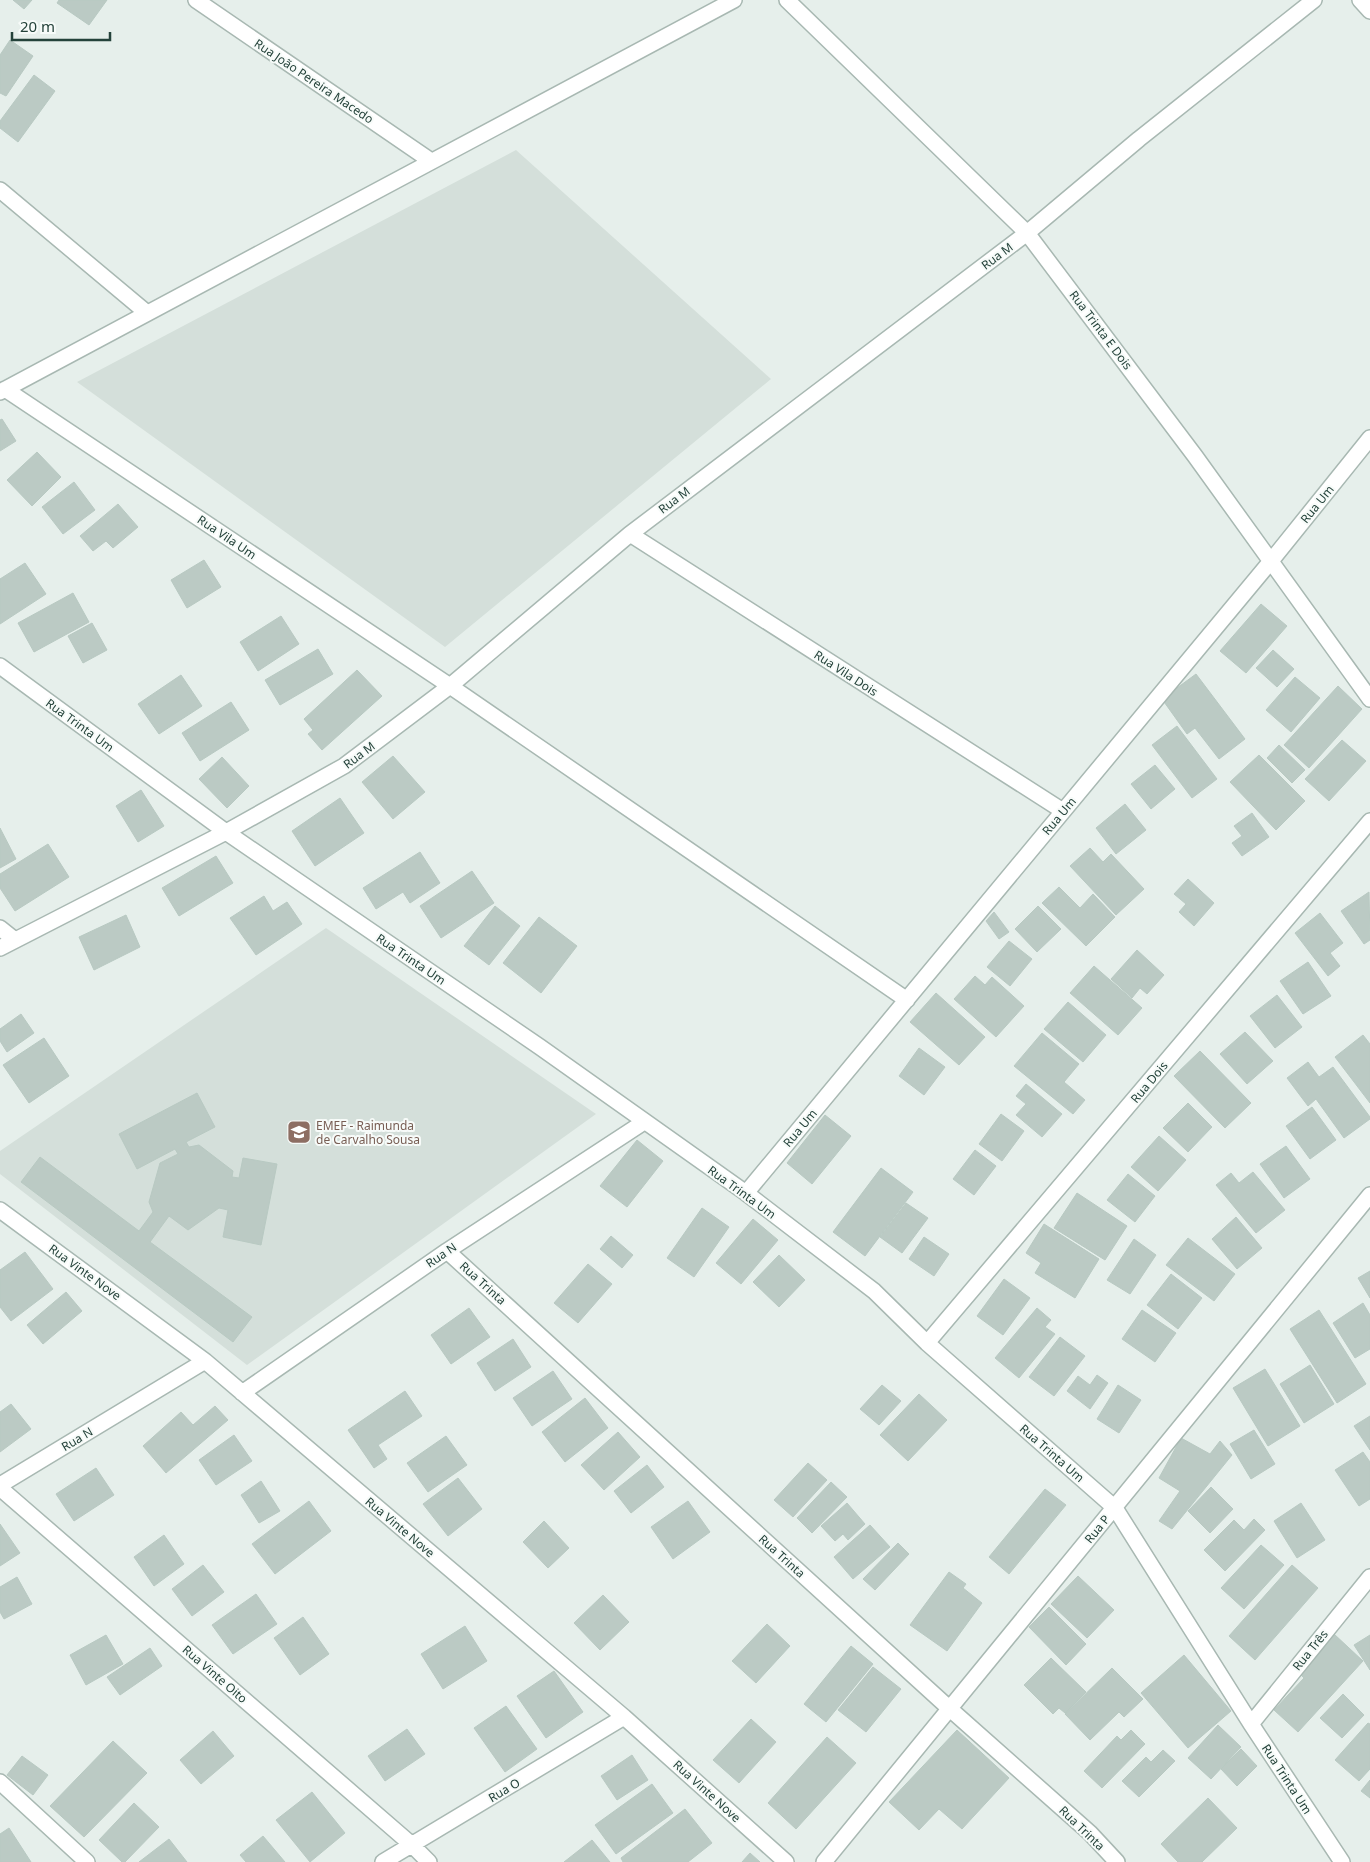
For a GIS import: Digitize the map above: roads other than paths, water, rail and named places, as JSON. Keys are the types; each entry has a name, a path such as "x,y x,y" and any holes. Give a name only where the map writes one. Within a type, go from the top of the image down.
{"street":[{"name":"Rua João Pereira Macedo","path":"196,0 431,161"},
{"path":"2,391 734,0"},
{"name":"Rua Trinta E Dois","path":"787,0 1027,233 1126,362 1370,699"},
{"name":"Rua M","path":"0,948 226,832 344,766 450,686 630,534 1027,233 1138,140 1314,0"},
{"path":"1360,0 1370,11"},
{"path":"0,190 147,313"},
{"name":"Rua Vila Um","path":"2,391 450,686 906,1000"},
{"name":"Rua Um","path":"746,1193 1271,561 1370,438"},
{"name":"Rua Vila Dois","path":"630,534 1063,812"},
{"name":"Rua Trinta Um","path":"0,666 226,832 540,1047 746,1193 874,1291 927,1343 1115,1508 1251,1724 1342,1862"},
{"name":"Rua Dois","path":"927,1343 1370,821"},
{"path":"0,928 15,940"},
{"name":"Rua N","path":"242,1393 447,1251 644,1122"},
{"name":"Rua P","path":"824,1862 1370,1195"},
{"name":"Rua Vinte Nove","path":"0,1210 205,1361 624,1718 786,1862"},
{"name":"Rua Trinta","path":"447,1251 950,1709 1090,1833 1116,1862"},
{"name":"Rua N","path":"0,1487 205,1361"},
{"name":"Rua Vinte Oito","path":"0,1487 412,1845 429,1862"},
{"name":"Rua Três","path":"1251,1724 1370,1577"},
{"name":"Rua O","path":"383,1862 624,1718"},
{"path":"0,1782 86,1862"}],"place":[{"name":"EMEF - Raimunda de Carvalho Sousa","path":"299,1132"}]}
